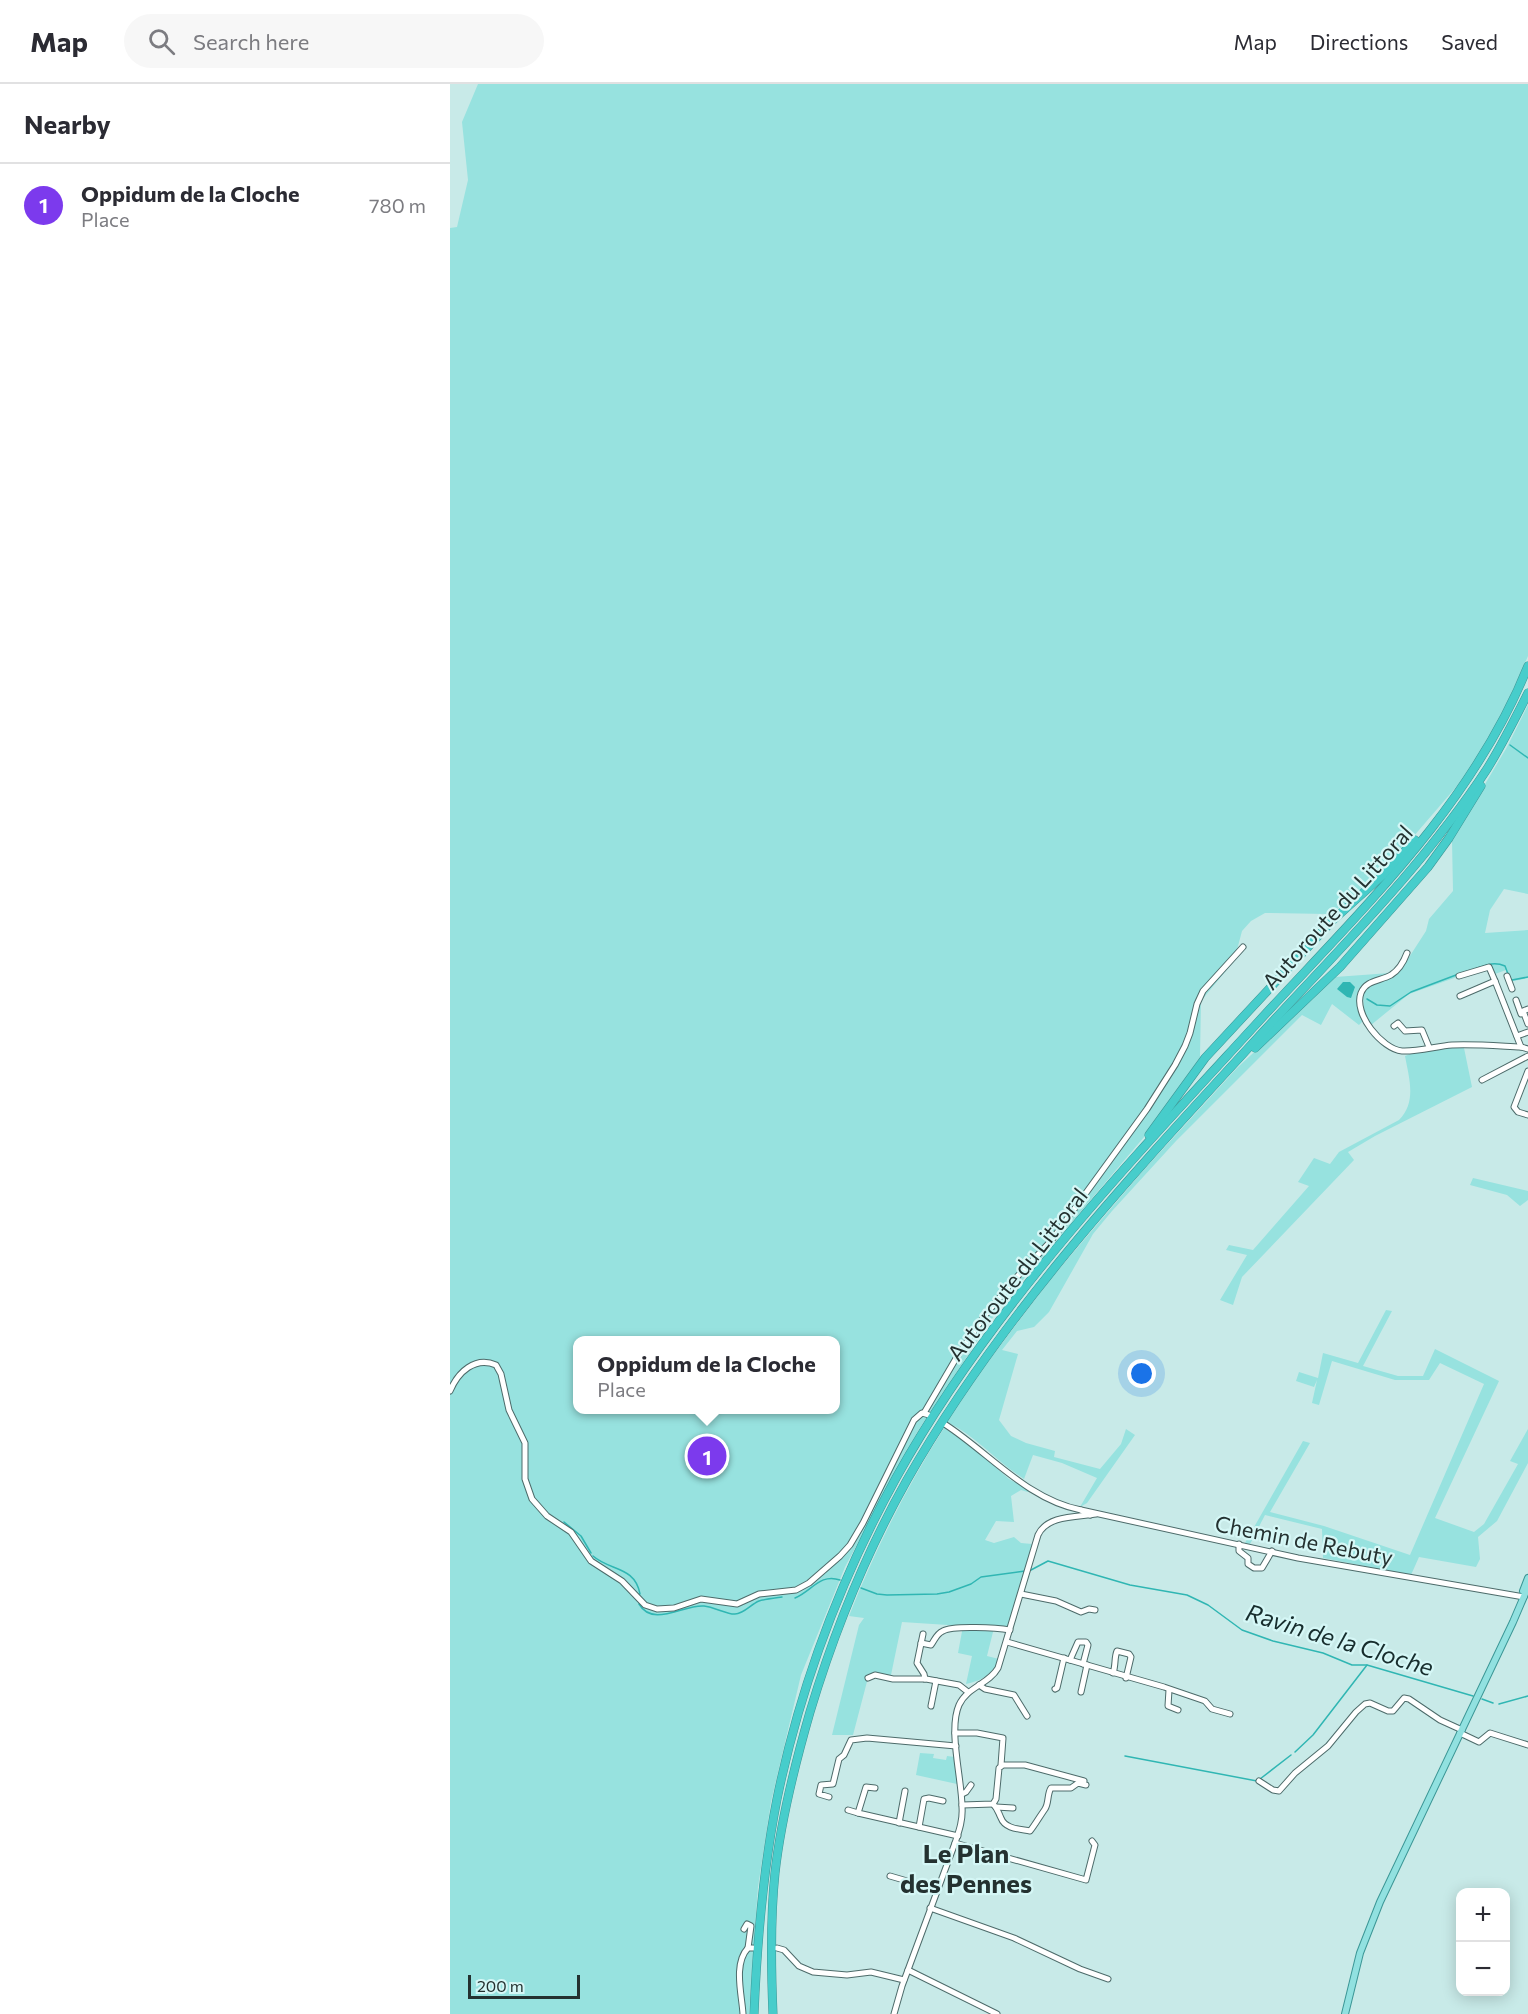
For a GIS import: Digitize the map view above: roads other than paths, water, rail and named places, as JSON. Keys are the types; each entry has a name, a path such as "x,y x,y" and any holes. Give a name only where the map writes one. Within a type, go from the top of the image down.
{"highway":[{"name":"Autoroute du Littoral","path":"754,2014 763,1891 777,1799 799,1713 830,1621 865,1539 897,1478 934,1415 1008,1310 1076,1224 1391,876 1434,824 1467,779 1503,722 1528,666"},
{"name":"Autoroute du Littoral","path":"773,2014 771,1952 775,1869 799,1752 819,1681 859,1578 906,1482 942,1422 981,1364 1071,1247 1167,1137 1386,898 1454,816 1488,767 1528,693"},
{"path":"1167,1137 1340,967 1428,867 1449,838 1502,750 1528,698"},
{"path":"1076,1224 1162,1118 1205,1058 1333,920 1394,862 1467,779"}],"main road":[{"path":"1346,2014 1360,1953 1380,1902 1502,1644 1528,1582"}],"street":[{"path":"450,1391 458,1378 473,1364 481,1361 496,1365 501,1374 509,1410 525,1443 525,1479 532,1499 547,1516 571,1532 591,1560 622,1581 650,1608 669,1608 706,1599 737,1604 759,1594 786,1592 802,1587 850,1545 914,1420 927,1414 958,1355 983,1318 1013,1281 1051,1241 1147,1109 1185,1047 1203,991 1243,947"},
{"path":"1407,953 1399,967 1391,974 1363,988 1360,998 1361,1009 1370,1030 1387,1044 1401,1051 1453,1045 1528,1049"},
{"path":"1459,976 1489,967 1521,1047"},
{"path":"1507,976 1512,989"},
{"path":"1460,996 1495,981"},
{"path":"1497,987 1509,982"},
{"path":"1516,1000 1521,1014"},
{"path":"1507,1011 1518,1007"},
{"path":"1517,1036 1528,1032 1523,1011 1528,1009"},
{"path":"1394,1026 1398,1023 1405,1031 1422,1030 1429,1047"},
{"path":"1482,1080 1528,1056"},
{"path":"1528,1076 1514,1107 1518,1112 1528,1115"},
{"name":"Chemin de Rebuty","path":"946,1425 961,1434 1022,1484 1068,1507 1093,1515 1106,1514 1336,1565 1522,1596"},
{"path":"894,2014 930,1908 956,1843 962,1817 962,1794 955,1733 957,1709 968,1692 997,1671 1042,1527 1050,1522 1093,1515"},
{"path":"1239,1544 1239,1551 1248,1558 1248,1564 1254,1568 1262,1568 1272,1551"},
{"path":"1021,1594 1056,1601 1081,1612 1089,1609 1095,1610"},
{"path":"914,1636 932,1645 937,1635 952,1628 1010,1630"},
{"path":"922,1638 917,1665 925,1679"},
{"path":"1007,1642 1205,1701 1213,1709 1230,1714"},
{"path":"1055,1689 1067,1659 1078,1642 1086,1642 1088,1645 1081,1692"},
{"path":"1113,1673 1117,1651 1129,1654 1131,1657 1126,1678"},
{"path":"868,1678 875,1675 893,1679 925,1679 959,1685 968,1692"},
{"path":"931,1706 936,1681"},
{"path":"979,1685 985,1689 1015,1695 1027,1716"},
{"path":"1169,1690 1168,1706 1178,1710"},
{"path":"1259,1780 1279,1791 1294,1774 1328,1746 1365,1704 1370,1703 1393,1711 1404,1698 1479,1742 1490,1733 1528,1745"},
{"path":"955,1733 977,1733 1003,1738 995,1806 1004,1823 1010,1827 1029,1831 1045,1809 1051,1788 1071,1788 1078,1783 1085,1783 1025,1765 1001,1765"},
{"path":"829,1797 819,1794 821,1785 833,1784 839,1760 851,1740 867,1738 956,1746"},
{"path":"962,1794 971,1785"},
{"path":"858,1813 865,1788 868,1786 875,1788"},
{"path":"899,1823 905,1791"},
{"path":"917,1827 921,1798"},
{"path":"917,1827 924,1799 943,1801"},
{"path":"962,1805 1013,1808"},
{"path":"848,1810 958,1836"},
{"path":"956,1843 1086,1880 1095,1845 1092,1840"},
{"path":"890,1876 938,1890"},
{"path":"930,1908 1014,1938 1080,1969 1108,1979"},
{"path":"743,2014 740,1971 744,1953 750,1948 751,1926 747,1924 744,1929"},
{"path":"777,1948 784,1950 796,1964 809,1971 847,1975 872,1972 904,1980"},
{"path":"908,1970 997,2014"}],"waterway":[{"path":"1510,745 1528,758"},
{"path":"1475,969 1497,964 1505,966 1508,974"},
{"path":"1367,999 1377,1005 1390,1006 1411,992 1456,975"},
{"path":"1512,980 1528,977"},
{"name":"Ravin de la Cloche","path":"564,1522 581,1536 591,1553"},
{"name":"Ravin de la Cloche","path":"593,1556 633,1578 640,1594"},
{"name":"Ravin de la Cloche","path":"1031,1570 1048,1561 1130,1585 1187,1595 1208,1605 1242,1630 1273,1641 1323,1653 1352,1665 1367,1665 1473,1696"},
{"name":"Ravin de la Cloche","path":"861,1588 887,1595 937,1594 971,1584 981,1577 1025,1571"},
{"name":"Ravin de la Cloche","path":"795,1598 821,1581 833,1578 840,1580"},
{"name":"Ravin de la Cloche","path":"639,1604 645,1611 660,1615 696,1606 735,1614 759,1601 782,1597"},
{"path":"1295,1752 1313,1735 1367,1665"},
{"name":"Ravin de la Cloche","path":"1499,1704 1528,1696"},
{"name":"Ravin de la Cloche","path":"1482,1699 1493,1703"},
{"path":"1260,1779 1291,1755"},
{"path":"1125,1756 1257,1781"}],"place":[{"name":"Oppidum de la Cloche","path":"707,1456"}],"district":[{"name":"Le Plan des Pennes","path":"966,1867"}]}
